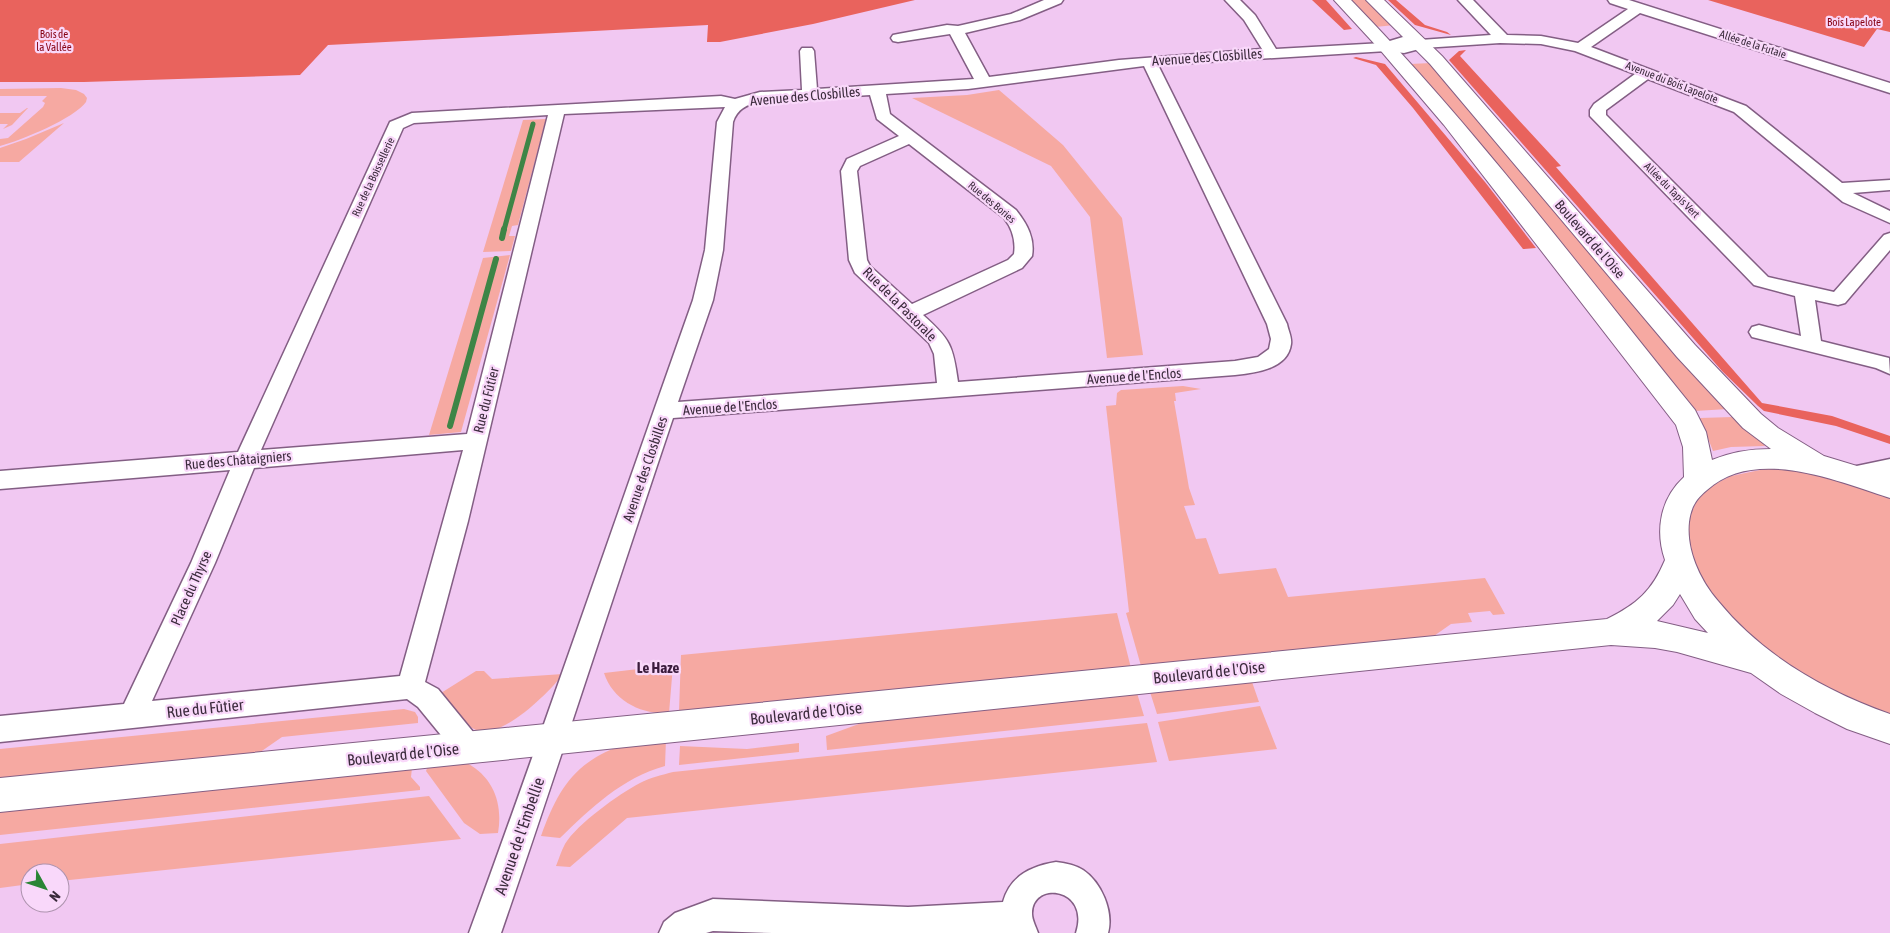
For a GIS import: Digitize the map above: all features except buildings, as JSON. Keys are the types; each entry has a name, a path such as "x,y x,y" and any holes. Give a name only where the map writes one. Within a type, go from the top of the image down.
{"main road":[{"path":"1342,0 1387,47 1451,121 1686,417 1693,429 1698,448 1698,480"},
{"name":"Boulevard de l'Oise","path":"1374,0 1420,44 1496,129 1686,351 1752,420 1769,435 1816,464"},
{"path":"1890,487 1855,474 1816,464 1784,460 1741,462 1717,469 1698,480 1685,493 1677,510 1674,534 1680,562 1693,590 1714,619 1760,662 1781,677 1827,704 1890,729"},
{"name":"Boulevard de l'Oise","path":"1611,632 1641,617 1654,606 1667,592 1680,562"},
{"name":"Boulevard de l'Oise","path":"0,794 1611,632 1655,634 1677,638 1760,662"}],"street":[{"path":"898,38 947,29 958,30 964,27 1015,17 1056,0"},
{"path":"1232,0 1250,18 1271,53"},
{"path":"1466,0 1504,40"},
{"name":"Allée de la Futaie","path":"1615,0 1890,88"},
{"path":"1580,48 1639,7"},
{"path":"958,30 957,35 984,82"},
{"name":"Avenue du Bois Lapelote","path":"1420,44 1548,40 1580,48 1648,73 1740,109 1856,203 1890,218"},
{"name":"Avenue des Closbilles","path":"554,739 576,667 708,282 714,250 724,122 729,110 736,104 752,98 984,82 1150,61 1387,47 1396,49 1415,48 1420,44"},
{"path":"807,51 810,94"},
{"name":"Avenue de l'Enclos","path":"665,411 1246,367 1266,361 1280,350 1282,342 1277,324 1150,61"},
{"name":"Allée du Tapis Vert","path":"1648,73 1600,108 1598,110 1599,117 1761,281 1836,299 1840,298 1890,239"},
{"name":"Rue des Bories","path":"877,90 882,116 1018,222 1025,251 1020,260 1015,264 910,313"},
{"name":"Rue de la Boissellerie","path":"246,459 396,126 412,118 721,101 736,104"},
{"name":"Rue du Fûtier","path":"0,729 410,686 476,441 557,111"},
{"name":"Rue de la Pastorale","path":"911,137 853,163 849,171 858,260 862,268 937,339 941,346 948,390"},
{"path":"1837,189 1890,186"},
{"path":"1804,292 1812,345"},
{"path":"1759,332 1882,363 1890,367"},
{"name":"Rue des Châtaigniers","path":"0,480 476,441"},
{"name":"Place du Thyrse","path":"132,716 203,563 246,459"},
{"path":"1855,474 1890,468"},
{"path":"410,686 428,698 468,747"},
{"name":"Avenue de l'Embellie","path":"485,933 554,739"},
{"path":"675,933 686,924 713,915 908,923 1020,925 1018,903 1024,891 1033,882 1045,876 1058,876 1071,880 1082,888 1090,900 1094,913 1092,933"}],"shaded area":[{"path":"1347,0 1369,0 1395,25 1375,27"},
{"path":"1431,63 1728,409 1695,411 1410,64"},
{"path":"61,88 76,90 84,94 87,98 86,102 71,115 59,122 0,146 0,139 8,138 43,107 45,103 42,101 47,96 0,96 0,89"},
{"path":"999,90 1063,145 1122,218 1143,355 1107,358 1090,217 1051,166 912,98 967,95"},
{"path":"27,108 12,125 3,129 8,124 0,124 0,113 20,113"},
{"path":"546,119 518,225 512,226 509,236 515,236 511,251 483,252 523,120"},
{"path":"64,123 19,162 0,162 0,148"},
{"path":"510,255 461,432 429,435 483,258"},
{"path":"1183,386 1201,389 1175,393 1176,401 1174,401 1189,488 1195,505 1184,506 1196,539 1206,538 1219,574 1276,568 1288,597 1485,578 1505,614 1493,615 1490,611 1468,613 1472,622 1451,624 1431,638 1141,666 1126,613 1129,612 1106,406 1116,405 1117,393 1121,390"},
{"path":"1733,417 1765,446 1731,447 1713,451 1700,418"},
{"path":"1765,469 1814,474 1844,481 1890,496 1890,717 1838,698 1742,633 1700,578 1688,543 1688,528 1696,502 1705,491 1731,476"},
{"path":"1117,613 1131,668 679,711 681,655"},
{"path":"673,665 669,713 649,712 630,704 614,691 604,673"},
{"path":"476,671 484,671 492,679 563,674 536,703 523,713 498,729 486,732 476,730 467,724 441,693"},
{"path":"1252,682 1259,702 1157,714 1150,692"},
{"path":"1137,693 1144,716 827,750 826,736 867,721"},
{"path":"1260,706 1277,749 1169,761 1158,722"},
{"path":"404,709 415,712 418,717 418,723 282,737 256,755 0,781 0,749"},
{"path":"1147,723 1157,762 627,818 570,867 556,866 571,836 599,810 640,783 673,772"},
{"path":"666,739 665,766 649,771 621,786 583,816 560,838 541,836 553,806 561,793 569,781 590,761 625,744"},
{"path":"799,743 799,752 679,765 680,746 747,749"},
{"path":"467,763 484,776 498,802 498,833 480,834 464,823 426,771 428,766"},
{"path":"412,768 411,777 420,787 420,790 0,835 0,810"},
{"path":"429,796 461,839 70,880 70,863 20,863 20,885 0,888 0,844"}],"green space":[{"name":"Bois de la Vallée","path":"0,0 915,0 813,24 720,42 707,42 708,25 328,45 300,75 84,82 0,82"},
{"path":"1312,0 1326,0 1352,29 1344,30"},
{"path":"1388,0 1396,0 1425,25 1451,35 1415,25"},
{"name":"Bois Lapelote","path":"1708,0 1890,0 1890,32 1877,29 1864,47"},
{"path":"1466,50 1460,56 1561,166 1556,167 1762,403 1832,416 1890,436 1890,444 1836,426 1764,411 1758,406 1722,371 1449,60 1459,51"},
{"path":"1356,57 1385,64 1485,182 1536,248 1523,249 1413,108 1376,65 1353,58"}],"waterway":[{"path":"504,230 533,124"},
{"path":"502,238 504,229"},
{"path":"450,426 496,259"}],"district":[{"name":"Le Haze","path":"658,668"}]}
